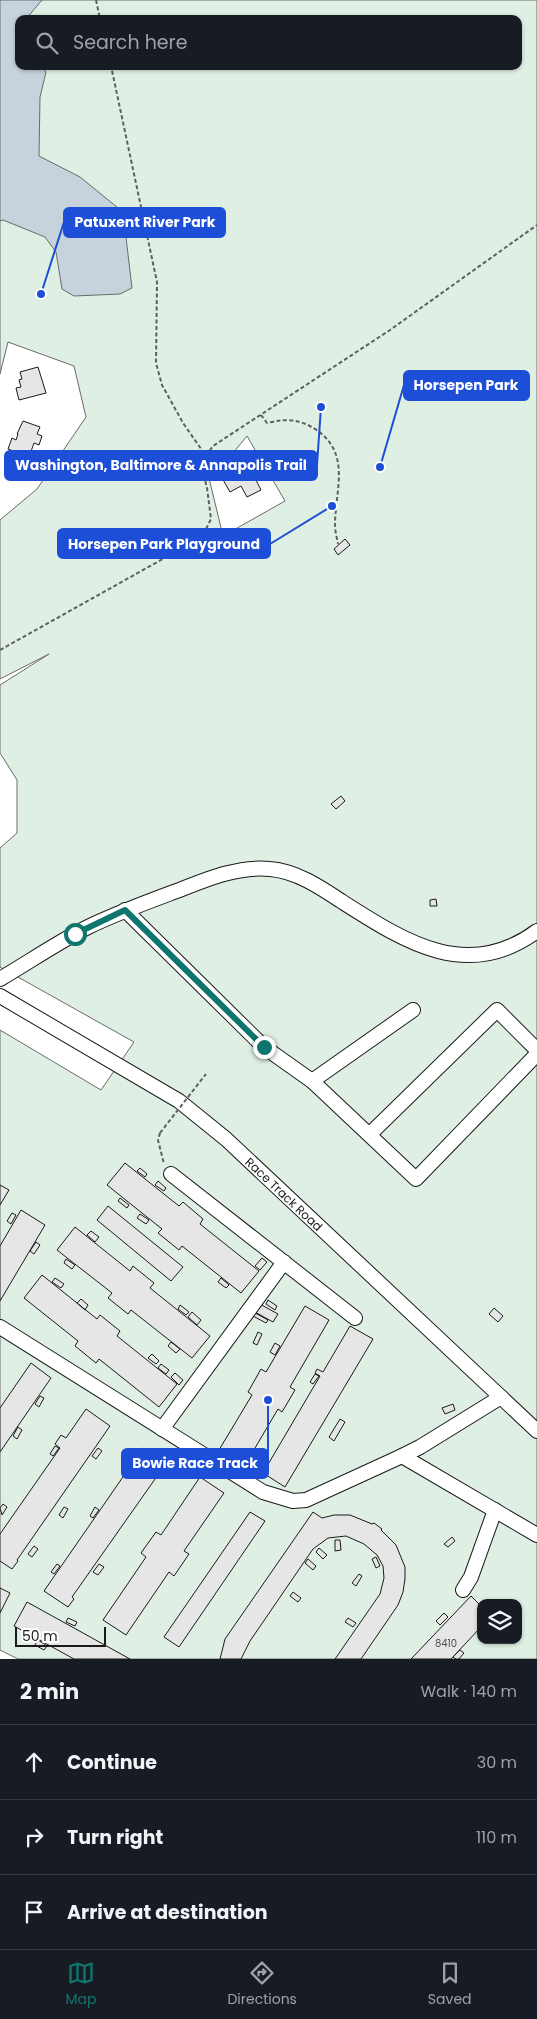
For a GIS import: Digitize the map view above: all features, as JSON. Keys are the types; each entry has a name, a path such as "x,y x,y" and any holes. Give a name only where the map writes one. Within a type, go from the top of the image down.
{"street":[{"path":"0,979 86,928 125,910 196,884 245,869 270,868 286,871 316,884 376,923 416,944 432,950 453,954 485,955 522,942 537,931"},
{"path":"125,910 264,1047 312,1081 416,1179 537,1054"},
{"name":"Race Track Road","path":"0,996 179,1101 197,1114 537,1431"},
{"path":"312,1081 413,1010"},
{"path":"370,1134 497,1010 537,1050"},
{"path":"171,1174 355,1318"},
{"path":"162,1429 284,1262"},
{"path":"0,1327 263,1492 293,1501 306,1500 420,1447 500,1397"},
{"path":"402,1456 537,1535"},
{"path":"464,1590 471,1577 495,1510"}],"path":[{"path":"96,0 99,15"},
{"path":"111,70 157,282 156,363 162,385 183,424 206,456"},
{"path":"0,650 202,537 210,519 207,488 203,472 206,456 213,446 390,330 537,225"},
{"path":"261,415 267,423 292,420 303,422 323,434 330,443 339,464 340,475 335,525 338,544"},
{"path":"171,1174 162,1160 158,1140 160,1133 206,1074"}],"green space":[{"path":"0,0 537,0 537,1659 18,1659 0,1650 0,1030 101,1090 134,1042 0,967 0,848 17,833 17,780 0,753 0,685 49,654 0,679 0,520 37,489 86,417 74,366 8,342 0,374","holes":["247,436 285,501 223,536 209,478 214,476"]}],"shaded area":[{"path":"0,0 42,0 29,15 15,15 15,70 44,70 46,72 40,97 39,156 80,177 123,212 132,288 120,294 74,296 62,289 56,252 45,237 3,220 0,221"}],"building":[{"path":"38,367 46,393 19,400 16,388 21,387 19,380 22,379 20,372"},
{"path":"23,421 40,427 37,434 42,436 39,445 34,443 29,457 8,449 12,438 16,440"},
{"path":"253,460 261,474 255,478 261,490 247,497 241,486 230,492 222,478"},
{"path":"345,539 350,545 338,555 334,549"},
{"path":"341,796 345,801 336,809 331,804"},
{"path":"436,899 437,906 430,906 430,900"},
{"path":"125,1163 179,1206 183,1202 203,1219 200,1224 259,1271 241,1293 182,1246 179,1250 158,1233 162,1229 107,1185"},
{"path":"140,1168 147,1174 145,1177 137,1171"},
{"path":"158,1181 166,1188 164,1191 155,1185"},
{"path":"0,1185 9,1190 0,1205"},
{"path":"120,1198 129,1205 127,1208 118,1201"},
{"path":"108,1206 183,1267 171,1281 97,1220"},
{"path":"21,1210 45,1225 0,1301 0,1246"},
{"path":"12,1213 16,1215 11,1224 7,1221"},
{"path":"140,1214 149,1220 146,1224 137,1218"},
{"path":"75,1227 130,1271 133,1266 154,1283 150,1288 210,1336 192,1358 131,1310 128,1314 108,1298 112,1293 57,1250"},
{"path":"91,1231 99,1237 95,1242 87,1235"},
{"path":"36,1242 40,1245 34,1254 30,1251"},
{"path":"262,1258 267,1262 260,1270 255,1266"},
{"path":"66,1259 75,1265 72,1269 64,1263"},
{"path":"42,1275 97,1319 100,1315 120,1331 117,1336 177,1384 159,1407 99,1359 96,1363 75,1346 78,1341 24,1298"},
{"path":"55,1278 64,1284 61,1288 52,1282"},
{"path":"221,1278 229,1285 226,1288 218,1282"},
{"path":"81,1299 88,1305 85,1310 77,1303"},
{"path":"268,1300 277,1306 275,1310 266,1304"},
{"path":"258,1303 278,1314 273,1322 253,1311"},
{"path":"180,1305 189,1312 186,1315 178,1309"},
{"path":"305,1306 329,1320 290,1387 295,1390 282,1412 278,1409 242,1470 216,1455 252,1395 248,1392 261,1369 266,1372"},
{"path":"494,1308 503,1316 498,1322 489,1314"},
{"path":"192,1312 201,1320 197,1325 188,1317"},
{"path":"255,1313 268,1320 266,1323 253,1316"},
{"path":"350,1326 373,1339 285,1487 263,1473 320,1376 315,1373 317,1369 323,1372"},
{"path":"258,1332 262,1334 257,1345 253,1343"},
{"path":"171,1342 180,1349 176,1353 168,1346"},
{"path":"275,1343 280,1346 275,1355 270,1352"},
{"path":"152,1354 159,1361 156,1364 148,1358"},
{"path":"31,1363 51,1378 0,1452 0,1408"},
{"path":"161,1364 169,1370 166,1374 158,1368"},
{"path":"175,1373 183,1380 179,1385 171,1377"},
{"path":"315,1374 319,1376 313,1384 310,1382"},
{"path":"40,1396 44,1398 39,1407 35,1404"},
{"path":"453,1404 455,1410 445,1414 442,1408"},
{"path":"86,1409 110,1426 12,1569 0,1561 0,1534 60,1448 55,1444 61,1435 66,1438"},
{"path":"340,1419 345,1422 334,1441 329,1437"},
{"path":"18,1427 22,1430 17,1439 13,1436"},
{"path":"55,1446 59,1448 53,1456 50,1454"},
{"path":"98,1448 102,1451 96,1459 92,1456"},
{"path":"143,1448 167,1465 160,1472 72,1597 74,1599 68,1607 44,1591"},
{"path":"200,1477 224,1493 184,1551 189,1554 174,1576 169,1572 126,1635 103,1620 146,1557 141,1553 156,1532 161,1535"},
{"path":"3,1504 7,1507 2,1515 0,1508"},
{"path":"64,1507 68,1509 63,1518 59,1515"},
{"path":"95,1507 99,1510 93,1518 90,1516"},
{"path":"250,1512 265,1521 179,1647 164,1637"},
{"path":"313,1512 322,1518 334,1515 350,1515 372,1524 374,1523 382,1529 396,1545 405,1567 403,1592 398,1605 361,1659 335,1659 380,1594 384,1578 383,1566 377,1555 364,1544 346,1536 328,1538 313,1549 250,1641 241,1659 220,1659 225,1639"},
{"path":"452,1537 455,1541 448,1547 444,1544"},
{"path":"335,1540 340,1540 341,1550 335,1551"},
{"path":"34,1546 38,1549 32,1557 28,1554"},
{"path":"319,1548 327,1555 323,1559 316,1552"},
{"path":"376,1557 380,1566 376,1568 372,1559"},
{"path":"308,1559 316,1566 313,1570 305,1563"},
{"path":"57,1564 60,1566 54,1574 51,1572"},
{"path":"99,1564 104,1567 98,1575 93,1572"},
{"path":"359,1574 362,1576 356,1586 352,1583"},
{"path":"0,1588 10,1593 0,1613"},
{"path":"293,1592 301,1598 298,1602 290,1596"},
{"path":"471,1596 477,1602 477,1631 451,1659 411,1659"},
{"path":"27,1602 130,1659 74,1659 14,1626"},
{"path":"444,1613 448,1617 440,1625 436,1621"},
{"path":"68,1618 77,1622 75,1626 66,1622"},
{"path":"348,1618 356,1623 353,1627 345,1622"},
{"path":"38,1640 47,1646 44,1650 35,1645"},
{"path":"460,1650 464,1653 459,1659 453,1657"}],"place":[{"name":"Patuxent River Park","path":"41,294"},
{"name":"Washington, Baltimore & Annapolis Trail","path":"321,407"},
{"name":"Horsepen Park","path":"380,467"},
{"name":"Horsepen Park Playground","path":"332,506"},
{"name":"Bowie Race Track","path":"268,1400"}],"route":[{"path":"75,934 125,910 264,1047"}]}
